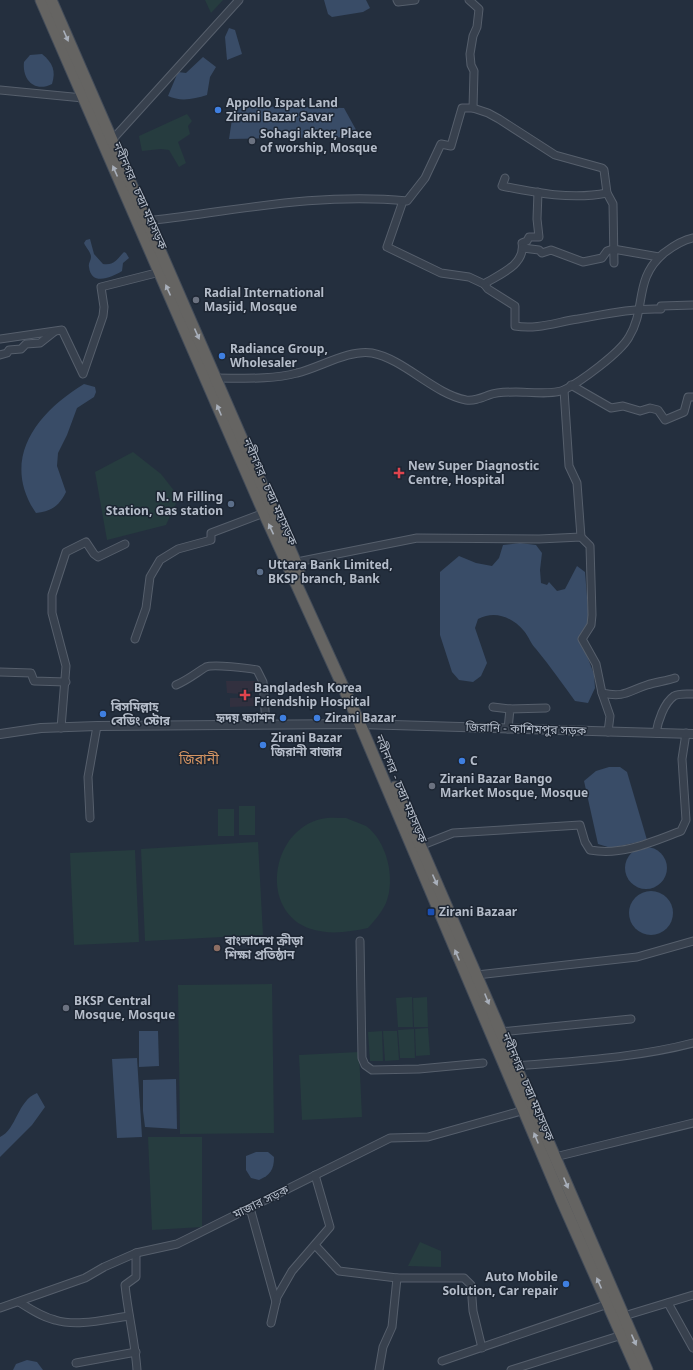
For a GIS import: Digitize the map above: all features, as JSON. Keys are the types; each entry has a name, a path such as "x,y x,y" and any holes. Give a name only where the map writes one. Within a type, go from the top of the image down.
{"highway":[{"name":"নবীনগর - চন্দ্রা মহাসড়ক","path":"41,0 264,513 292,563"},
{"name":"নবীনগর - চন্দ্রা মহাসড়ক","path":"51,0 216,378 292,563 477,975 500,1032 647,1370"},
{"name":"নবীনগর - চন্দ্রা মহাসড়ক","path":"364,724 452,943 525,1110 562,1201 637,1370"}],"street":[{"path":"112,140 239,0"},
{"path":"397,0 398,2 415,0"},
{"path":"469,0 479,9 477,27 471,47 471,65 474,71 473,108"},
{"path":"0,90 83,98"},
{"path":"147,221 318,200 384,199 407,201 425,178 441,144 451,146 462,108 473,108 488,113 499,119 555,156 602,168 604,170 607,193 613,204 614,263"},
{"path":"504,178 502,186 538,192 580,197 607,193"},
{"path":"484,284 515,265 522,248 522,244 528,237 539,237 537,219 538,192"},
{"path":"403,201 387,247 441,273 469,277 484,284 488,289 515,306 515,326 523,327 551,325 638,308 661,309 661,306 693,306"},
{"path":"216,378 268,378 297,373 359,353 371,353 391,359 454,396 467,400 481,399 489,395 506,392 564,390 601,364 629,338 636,323 645,278 654,262 670,248 693,238"},
{"path":"522,248 539,250 542,253 551,250 580,262 596,261 613,249 659,257"},
{"path":"0,340 62,330 83,374 103,316 104,307 101,287 160,272"},
{"path":"0,355 7,353 9,350 22,349 26,344 40,343 54,332"},
{"path":"570,385 611,408 623,406 640,411 650,408 658,410 665,420 684,412 688,397 693,397"},
{"path":"564,390 569,466 577,483 581,537 590,546 592,615 591,625 582,639 596,664 602,693 610,716 608,732"},
{"path":"136,639 146,608 150,577 160,560 178,549 211,540 211,533 264,513"},
{"path":"292,563 417,538 581,537"},
{"path":"61,728 66,682 66,666 52,613 52,596 66,552 86,542 94,554 98,557 125,544"},
{"path":"176,686 190,679 207,666 245,667 256,670 263,682 266,724"},
{"path":"0,672 32,672 34,681 66,682"},
{"path":"602,693 619,695 629,694 649,684 675,678"},
{"path":"656,733 659,718 671,699 680,694 693,694"},
{"path":"493,707 510,709 546,708"},
{"path":"508,729 510,709"},
{"name":"জিরানি - কাশিমপুর সড়ক","path":"0,734 41,728 266,724 364,724 608,732 689,733"},
{"path":"90,818 88,777 97,726"},
{"path":"420,846 453,833 580,825 585,842 590,850 601,852 634,848 681,831 686,820 682,759 689,733"},
{"path":"360,941 362,1058 365,1065 372,1070 419,1069 483,1063"},
{"path":"477,975 637,957 693,941"},
{"path":"500,1032 632,1019"},
{"path":"516,1066 623,1055 674,1048 693,1043"},
{"name":"মাজার সড়ক","path":"0,1308 85,1278 104,1267 136,1254 177,1244 390,1138 428,1137 525,1110"},
{"path":"555,1157 693,1123"},
{"path":"271,1323 276,1302 292,1271 330,1227 315,1175"},
{"path":"250,1208 276,1302"},
{"path":"315,1245 339,1271 397,1278 464,1278 471,1285 473,1312 482,1348"},
{"path":"136,1254 136,1277 125,1285 136,1352 137,1370"},
{"path":"379,1370 383,1347 392,1327 397,1278"},
{"path":"624,1316 693,1295"},
{"path":"19,1302 46,1318 56,1321 87,1321 129,1316"},
{"path":"668,1303 693,1348"},
{"path":"442,1361 608,1304"},
{"path":"511,1370 622,1335"},
{"path":"76,1363 136,1352"}],"shaded area":[{"name":"Bangladesh Korea Friendship Hospital","path":"226,681 261,681 261,690 250,691 250,697 258,698 258,706 230,707 230,698 240,698 240,694 227,693"}],"green space":[{"path":"205,0 223,0 211,13"},
{"path":"187,114 192,121 188,126 190,134 178,142 186,163 179,167 169,150 161,149 142,151 139,136"},
{"path":"133,452 161,474 179,497 166,525 107,540 95,472"},
{"path":"239,806 255,806 255,835 239,835"},
{"path":"218,809 234,809 234,836 218,836"},
{"path":"324,818 346,818 366,826 379,841 388,861 390,872 389,893 386,903 380,913 368,928 347,932 318,931 294,920 283,906 278,890 277,872 282,855 291,839 304,826"},
{"path":"258,842 263,935 145,941 141,849"},
{"path":"135,850 139,942 74,945 70,853"},
{"path":"272,984 274,1133 180,1134 178,985"},
{"path":"412,997 413,1027 398,1027 396,998"},
{"path":"427,997 428,1027 414,1027 413,998"},
{"path":"428,1028 430,1055 416,1056 415,1029"},
{"path":"414,1029 415,1058 400,1058 398,1030"},
{"path":"382,1031 383,1061 370,1061 368,1032"},
{"path":"383,1031 397,1031 399,1060 385,1061"},
{"path":"359,1052 362,1117 302,1120 299,1055"},
{"path":"148,1137 202,1137 202,1227 152,1230"},
{"path":"420,1242 441,1251 441,1267 408,1266"}],"water":[{"path":"324,0 366,0 370,8 363,12 332,17 328,14"},
{"path":"229,28 235,30 242,54 227,60 225,37"},
{"path":"42,54 51,64 54,75 52,84 40,87 30,83 27,79 24,62 30,55"},
{"path":"203,57 216,67 210,77 207,95 192,99 178,99 168,96 178,72 186,73"},
{"path":"234,106 344,108 360,137 229,139"},
{"path":"90,239 94,254 103,264 113,263 124,252 126,253 129,258 123,263 122,271 107,278 102,279 93,277 89,266 91,255 84,243 86,240"},
{"path":"84,384 95,387 96,392 94,397 77,408 67,435 58,453 57,466 66,492 61,501 54,507 46,511 36,513 26,493 22,475 23,457 28,440 38,424 51,409"},
{"path":"520,543 536,545 542,553 540,570 541,583 547,585 549,582 557,591 565,589 577,566 585,572 589,621 580,638 594,674 595,688 588,703 575,701 534,647 524,631 514,622 503,616 491,615 478,619 475,628 487,663 481,676 473,682 459,680 452,672 440,635 440,572 459,556 476,563 492,566 499,558 503,545"},
{"path":"609,767 620,767 627,772 647,840 611,848 598,844 584,781 596,771"},
{"path":"642,847 650,847 658,850 664,856 667,868 664,880 658,886 650,889 642,889 634,886 628,880 625,872 625,864 628,856 634,850"},
{"path":"655,891 660,892 667,897 672,904 672,922 667,929 660,934 647,935 642,934 635,929 630,922 629,909 630,904 635,897 642,892"},
{"path":"139,1031 158,1031 159,1066 139,1067"},
{"path":"137,1058 142,1137 117,1138 112,1059"},
{"path":"176,1079 177,1129 145,1127 143,1111 143,1080"},
{"path":"37,1093 45,1107 32,1125 0,1157 0,1137 10,1128 25,1102"},
{"path":"256,1152 268,1152 274,1157 271,1172 259,1180 251,1178 246,1170 246,1156"},
{"path":"27,1360 37,1362 43,1370 13,1370 16,1364"}],"place":[{"name":"Appollo Ispat Land Zirani Bazar Savar","path":"218,110"},
{"name":"Sohagi akter, Place of worship, Mosque","path":"252,141"},
{"name":"Radial International Masjid, Mosque","path":"196,300"},
{"name":"Radiance Group, Wholesaler","path":"222,356"},
{"name":"New Super Diagnostic Centre, Hospital","path":"399,473"},
{"name":"N. M Filling Station, Gas station","path":"231,504"},
{"name":"Uttara Bank Limited, BKSP branch, Bank","path":"260,572"},
{"name":"Bangladesh Korea Friendship Hospital","path":"245,695"},
{"name":"বিসমিল্লাহ বেডিং স্টোর","path":"103,714"},
{"name":"হৃদয় ফ্যাশন","path":"283,718"},
{"name":"Zirani Bazar","path":"317,718"},
{"name":"Zirani Bazar জিরানী বাজার","path":"263,745"},
{"name":"C","path":"462,761"},
{"name":"Zirani Bazar Bango Market Mosque, Mosque","path":"432,786"},
{"name":"Zirani Bazaar","path":"431,912"},
{"name":"বাংলাদেশ ক্রীড়া শিক্ষা প্রতিষ্ঠান","path":"217,948"},
{"name":"BKSP Central Mosque, Mosque","path":"66,1008"},
{"name":"Auto Mobile Solution, Car repair","path":"566,1284"}],"district":[{"name":"জিরানী","path":"199,759"}]}
